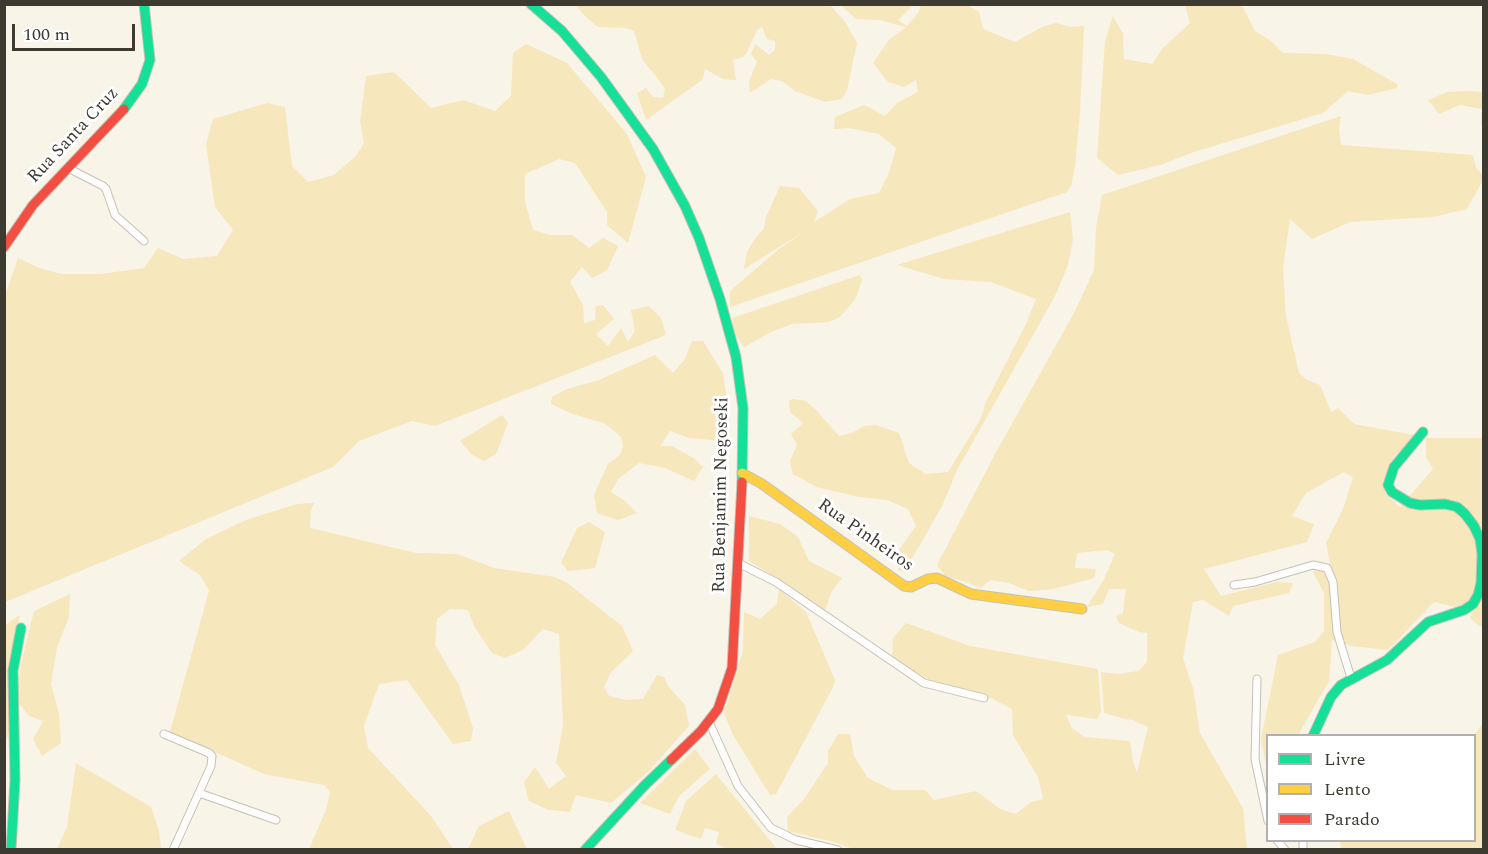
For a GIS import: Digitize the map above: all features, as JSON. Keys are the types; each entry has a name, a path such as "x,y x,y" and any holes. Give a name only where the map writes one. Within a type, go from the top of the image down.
{"street":[{"name":"Rua Santa Cruz","path":"4,247 33,205 119,116 142,84 150,60 144,4"},
{"name":"Rua Benjamim Negoseki","path":"531,4 562,32 601,77 653,149 685,206 711,270 736,357 743,408 732,668 724,694 709,722 692,741 644,786 585,849"},
{"path":"68,168 103,186 115,215 144,241"},
{"path":"1313,734 1331,697 1341,685 1387,660 1428,622 1464,610 1473,604 1479,589 1482,554 1480,539 1465,514 1457,507 1445,504 1420,505 1410,502 1392,492 1388,485 1394,467 1423,432"},
{"name":"Rua Pinheiros","path":"742,473 762,484 904,586 911,587 928,579 937,578 970,594 1082,609"},
{"path":"738,563 776,582 924,683 984,698"},
{"path":"1234,585 1255,582 1313,565 1326,568 1334,582 1337,632 1351,678"},
{"path":"11,849 15,774 13,671 21,628"},
{"path":"1257,679 1255,759 1266,811"},
{"path":"709,722 738,786 771,828 796,840 838,849"},
{"path":"164,734 212,756 211,766 173,849"},
{"path":"199,793 276,820"}],"shaded area":[{"path":"575,5 830,5 846,23 857,43 847,90 842,99 825,102 795,91 782,81 771,79 750,93 749,81 757,62 751,54 755,44 769,55 775,50 775,41 767,39 762,27 757,30 746,54 733,60 736,80 723,79 705,69 702,80 646,120 637,93 646,88 653,97 663,98 665,88 642,59 634,31 626,28 598,27"},
{"path":"841,5 913,5 898,20 907,26 918,13 921,5 967,5 979,12 983,29 1015,42 1042,27 1056,23 1070,27 1084,26 1080,113 1071,186 1067,192 730,307 730,291 779,249 808,229 744,269 747,252 764,229 766,217 780,186 799,188 818,211 814,222 850,199 879,193 889,173 896,148 879,134 849,128 834,129 835,117 864,105 885,116 897,103 918,92 916,80 904,87 888,82 873,63 889,40 906,27 879,20 856,19"},
{"path":"1185,5 1242,5 1255,31 1271,41 1283,53 1326,54 1353,59 1397,84 1397,88 1368,95 1348,91 1323,113 1194,152 1160,165 1118,175 1097,158 1105,41 1113,16 1123,34 1124,59 1152,64 1163,48 1190,23"},
{"path":"526,44 567,63 627,134 646,177 628,243 607,225 607,212 575,163 559,159 525,174 525,202 533,230 550,235 572,235 589,248 603,238 618,246 607,270 592,278 582,267 570,282 583,305 584,323 595,320 596,306 603,305 614,319 596,334 608,346 621,328 628,342 635,331 631,310 649,306 661,318 666,335 435,426 412,421 359,441 333,467 5,602 4,299 18,258 39,268 61,274 101,274 144,268 158,248 183,259 217,256 233,230 215,207 206,144 213,119 267,103 285,107 292,166 308,182 334,175 356,156 364,143 360,122 366,76 394,72 431,108 463,100 495,111 511,96 513,53"},
{"path":"1447,92 1483,92 1483,125 1481,125 1482,109 1460,105 1439,114 1428,100"},
{"path":"1341,116 1339,128 1341,145 1473,155 1483,180 1467,209 1433,217 1350,222 1312,239 1290,219 1283,268 1286,316 1299,373 1307,380 1320,385 1331,412 1338,408 1354,424 1419,436 1394,456 1383,482 1388,496 1400,507 1433,469 1426,457 1426,438 1483,438 1483,546 1478,556 1476,585 1483,588 1483,626 1479,626 1470,618 1473,609 1466,604 1455,607 1434,602 1388,650 1351,646 1332,640 1329,681 1299,734 1266,734 1266,765 1261,739 1278,655 1315,642 1324,631 1324,593 1313,572 1330,563 1326,543 1343,509 1353,477 1344,472 1306,493 1292,516 1314,524 1307,542 1204,569 1221,596 1276,582 1293,583 1289,593 1233,606 1229,616 1203,600 1193,602 1183,658 1193,688 1200,733 1243,808 1247,849 853,849 788,831 787,817 804,799 828,763 828,751 838,734 850,734 854,756 868,778 892,790 925,790 934,800 976,791 1000,809 1016,814 1031,802 1043,799 1038,777 1013,735 1012,709 991,698 935,683 892,659 893,638 906,623 970,646 1098,669 1101,711 1097,719 1066,715 1072,728 1084,737 1130,741 1137,773 1148,727 1133,720 1104,713 1101,672 1119,674 1138,671 1147,662 1147,633 1119,623 1116,616 1123,613 1126,589 1109,589 1103,604 1087,607 1104,579 1115,554 1107,550 1077,553 1075,568 1096,569 1094,578 1054,589 1029,591 1009,583 990,580 981,588 946,577 937,565 994,456 1075,311 1094,270 1096,228 1102,195"},
{"path":"1070,212 1073,239 1068,265 1055,296 957,470 942,506 917,550 903,572 898,570 898,551 916,526 908,509 887,500 859,497 817,487 793,474 790,461 797,445 791,434 803,423 790,412 789,401 793,399 806,401 839,436 852,433 864,426 876,425 899,433 909,463 925,474 948,472 980,420 986,402 1026,324 1036,299 991,282 944,279 897,265"},
{"path":"860,275 862,280 856,298 840,317 829,322 792,324 771,332 744,347 734,332 732,318"},
{"path":"692,341 703,341 723,373 730,419 724,441 689,438 670,431 660,446 672,446 695,459 703,467 694,481 665,468 639,463 618,479 611,492 624,500 637,513 618,520 597,513 594,495 608,464 620,455 623,446 621,437 606,424 570,413 551,404 552,397 567,389 599,380 655,355 673,373 685,359"},
{"path":"502,415 508,423 496,454 484,461 471,454 460,441"},
{"path":"314,503 311,510 310,528 416,553 457,554 494,568 555,577 566,582 622,626 633,651 611,672 604,687 609,696 627,700 643,699 657,675 664,677 668,686 685,705 689,726 648,772 611,803 576,795 570,812 549,810 529,801 524,782 535,767 549,789 566,776 556,763 563,725 559,634 543,629 523,650 505,658 492,653 474,626 468,610 450,609 437,619 435,645 459,685 473,728 471,741 453,744 407,680 379,684 364,726 368,748 431,816 453,849 309,849 326,810 330,792 324,785 264,774 170,732 209,591 200,575 179,561 206,539 246,520 297,504"},
{"path":"749,516 780,524 798,537 809,561 842,578 832,591 824,613 790,586 749,561"},
{"path":"589,522 605,532 595,568 568,571 561,563 577,528"},
{"path":"779,589 806,612 835,680 776,794 770,795 733,735 724,713 743,651 744,612 760,619 777,604"},
{"path":"70,594 69,617 57,647 51,684 59,714 61,743 42,756 33,739 43,721 29,716 16,699 21,664 34,611"},
{"path":"20,615 13,645 8,692 10,730 5,743 5,625"},
{"path":"1483,719 1483,849 1341,849 1340,842 1476,842 1475,734 1482,725"},
{"path":"695,749 710,769 679,796 670,814 640,803"},
{"path":"76,763 151,807 159,831 161,849 57,849 67,827"},
{"path":"716,774 777,849 723,849 724,847 716,844 719,832 705,828 701,839 675,830 686,801"},
{"path":"509,811 527,849 468,849 479,826"}],"traffic: fast":[{"path":"124,109 142,84 150,60 144,4"},
{"path":"531,4 562,31 601,77 653,149 685,206 699,238 720,299 736,357 743,408 742,482"},
{"path":"1314,734 1331,697 1341,685 1387,660 1428,622 1464,610 1473,604 1478,595 1481,583 1480,539 1465,514 1457,507 1445,504 1410,503 1392,492 1388,485 1394,467 1423,432"},
{"path":"11,850 15,780 13,671 21,628"},
{"path":"585,850 671,760"}],"traffic: slow":[{"path":"742,473 762,484 904,586 911,587 928,579 937,578 971,594 1082,609"}],"traffic: jam":[{"path":"4,247 33,205 124,109"},
{"path":"671,760 701,731 718,709 732,668 742,482"}]}
